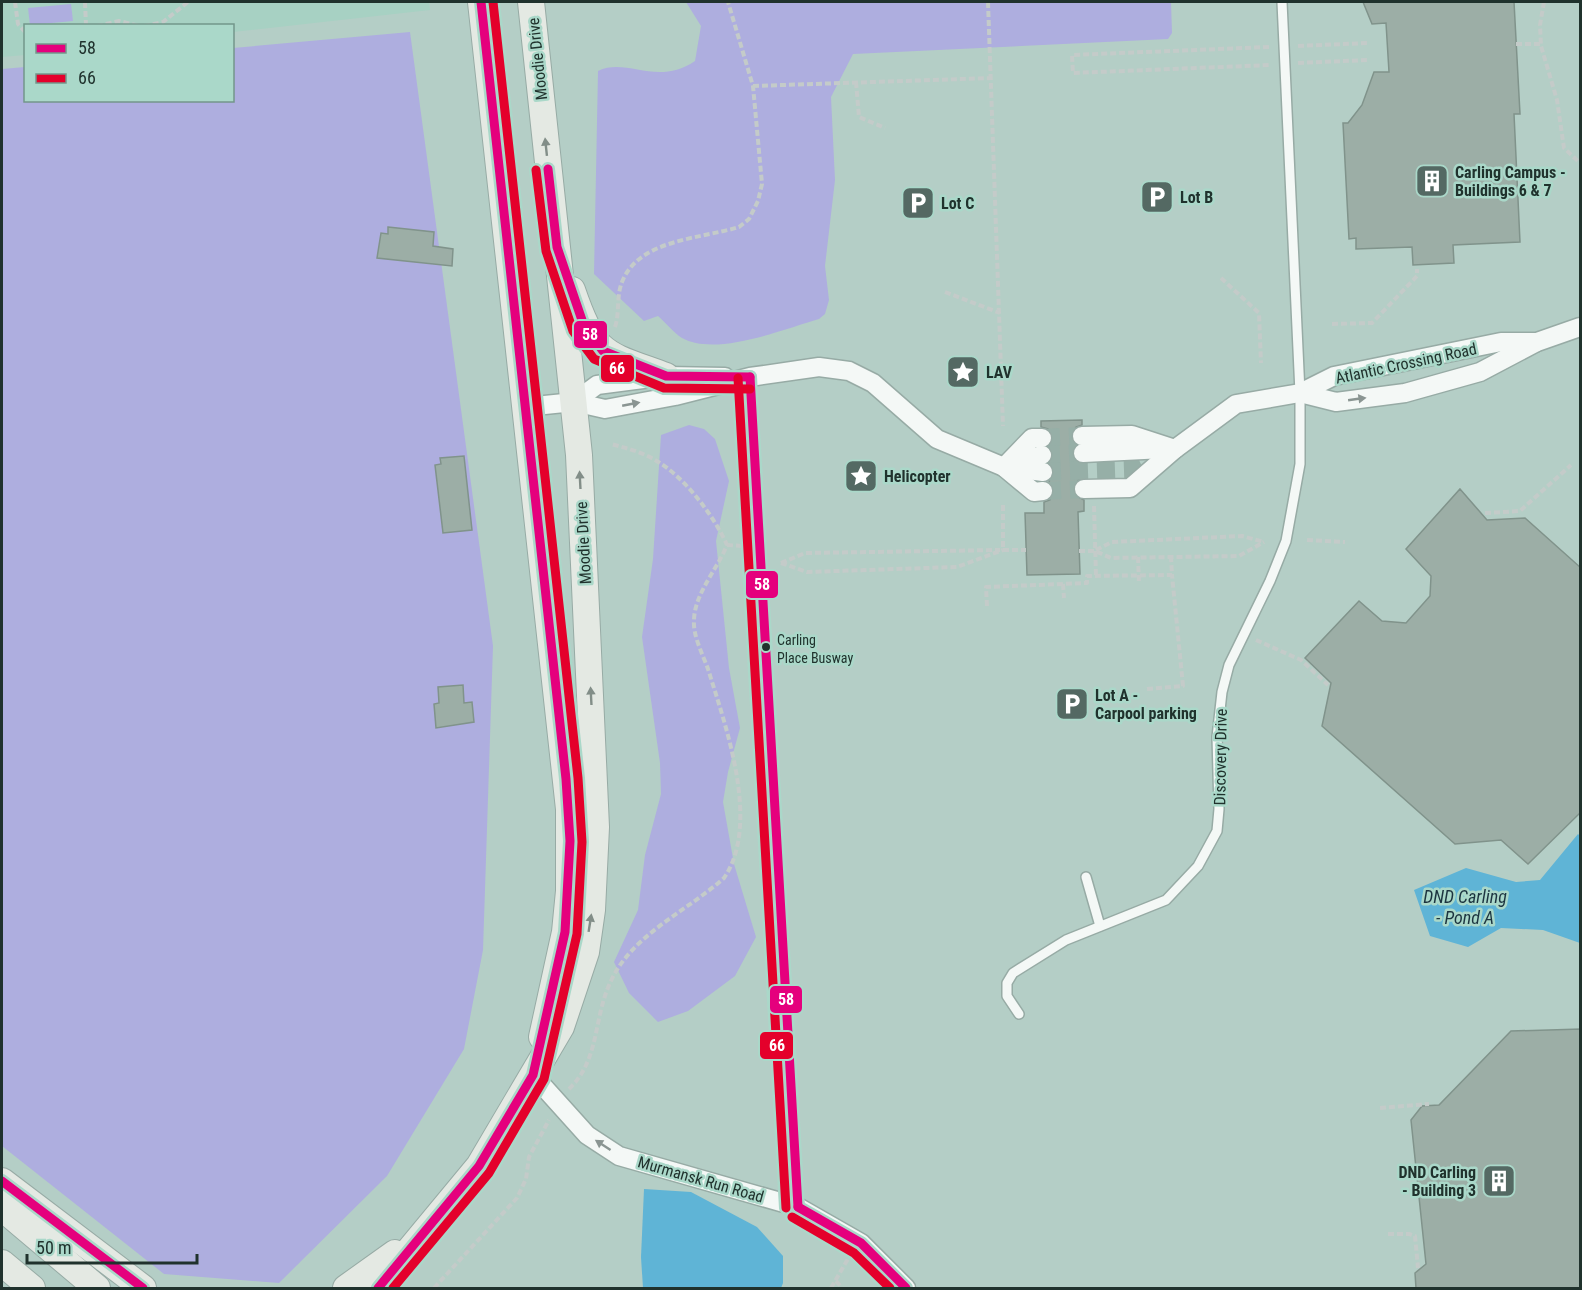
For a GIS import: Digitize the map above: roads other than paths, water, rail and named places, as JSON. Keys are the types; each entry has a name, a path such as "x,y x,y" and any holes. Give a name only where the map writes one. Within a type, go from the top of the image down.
{"main road":[{"name":"Moodie Drive","path":"481,2 566,779 570,841 565,932 533,1075"},
{"name":"Moodie Drive","path":"378,1288 479,1166 561,1027 586,951 596,862 594,754 579,455 531,2"},
{"path":"556,247 584,326 603,351 666,376"},
{"path":"2,1181 143,1288"},
{"path":"2,1209 97,1288"},
{"path":"346,1288 429,1228"},
{"path":"397,1288 429,1228"},
{"path":"2,1263 32,1288"}],"street":[{"name":"Atlantic Crossing Road","path":"1089,496 1130,488 1175,449 1236,404 1300,393 1345,374 1501,342 1537,342 1581,327"},
{"path":"1300,393 1336,402 1405,393 1480,372 1537,342"},
{"path":"525,407 574,402 605,409 675,396 750,377 819,367 849,371 873,382 937,439 1004,467 1034,492 1043,491"},
{"path":"574,402 597,385 666,376 750,377"},
{"path":"1032,438 1042,455 1004,467 1032,438"},
{"path":"1083,444 1175,449"},
{"name":"Murmansk Run Road","path":"533,1075 557,1105 587,1135 619,1156 798,1207 861,1242 906,1288"}],"lane":[{"name":"Discovery Drive","path":"1019,1014 1007,996 1007,983 1013,973 1066,940 1142,912 1166,900 1184,883 1209,850 1217,831 1219,809 1218,712 1229,665 1270,581 1286,541 1300,464 1300,393 1282,2"},
{"path":"750,377 798,1207"},
{"path":"1086,877 1100,926"}],"water":[{"name":"DND Carling - Pond A","path":"1578,834 1580,836 1580,943 1543,930 1501,928 1468,947 1430,936 1414,890 1466,868 1516,882 1540,880"},
{"path":"644,1189 691,1192 757,1227 783,1256 781,1288 643,1288 641,1257"}],"tunnel":[{"path":"1042,438 1082,436"},
{"path":"1043,472 1130,469 1169,451"},
{"path":"1042,455 1083,453"},
{"path":"1043,491 1084,489"}],"place":[{"name":"Carling Campus - Buildings 6 & 7","path":"1432,181"},
{"name":"Lot B","path":"1157,197"},
{"name":"Lot C","path":"918,203"},
{"name":"LAV","path":"963,372"},
{"name":"Helicopter","path":"861,476"},
{"name":"Carling Place Busway","path":"766,647"},
{"name":"Lot A - Carpool parking","path":"1072,704"},
{"name":"DND Carling - Building 3","path":"1499,1181"}]}
